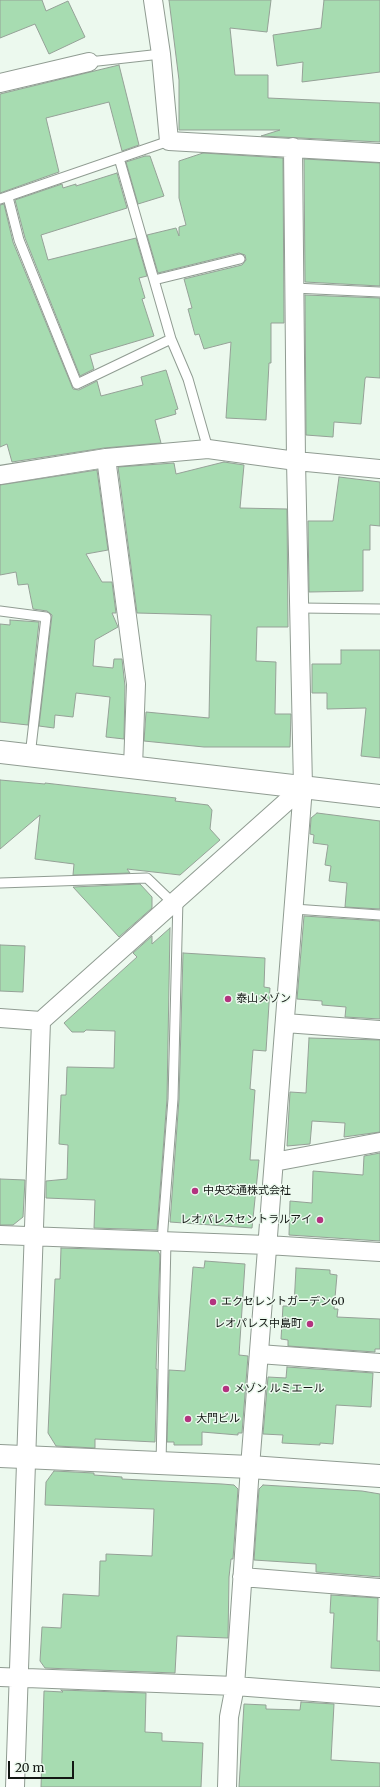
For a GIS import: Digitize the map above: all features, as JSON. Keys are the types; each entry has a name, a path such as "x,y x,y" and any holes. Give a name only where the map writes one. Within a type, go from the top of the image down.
{"street":[{"path":"153,0 161,54 169,141 380,153"},
{"path":"0,83 89,62"},
{"path":"227,1787 229,1717 235,1686 250,1467 303,787 301,608 296,461 293,147"},
{"path":"0,475 106,458 208,449 296,461 380,469"},
{"path":"106,458 136,684 133,767"},
{"path":"0,752 380,796"},
{"path":"0,1018 41,1020 303,787"},
{"path":"15,1787 41,1020"},
{"path":"285,1023 380,1030"},
{"path":"274,1162 380,1142"},
{"path":"0,1235 267,1245 380,1252"},
{"path":"259,1354 380,1363"},
{"path":"0,1456 250,1467 380,1476"},
{"path":"242,1577 380,1588"},
{"path":"0,1677 235,1686 380,1697"}],"lane":[{"path":"89,62 161,54"},
{"path":"169,141 4,198 19,240 77,384 171,339"},
{"path":"119,158 171,339 188,379 208,449"},
{"path":"154,280 240,259"},
{"path":"294,288 380,292"},
{"path":"301,608 380,609"},
{"path":"0,612 46,617 30,756"},
{"path":"0,883 147,878 175,901 173,1099 164,1241 161,1463"},
{"path":"294,909 380,915"}],"building":[{"path":"0,0 42,0 46,11 68,1 85,37 49,54 35,24 0,38"},
{"path":"169,0 271,0 267,32 230,28 235,75 268,75 268,98 380,103 380,142 261,136 280,130 179,130 179,80"},
{"path":"324,0 380,0 380,72 302,82 303,62 277,66 273,35 321,28"},
{"path":"119,65 139,145 122,151 109,102 46,118 59,172 0,193 0,94"},
{"path":"203,153 283,158 284,323 271,323 271,363 269,363 266,420 226,418 231,342 204,349 199,334 195,335 188,309 192,308 184,279 242,265 246,260 245,255 239,253 158,273 147,235 176,228 179,236 179,227 186,225 179,198 179,161"},
{"path":"145,156 150,156 164,196 138,204 126,162"},
{"path":"304,159 380,163 380,286 305,282"},
{"path":"117,173 127,208 41,235 48,260 136,238 147,276 139,278 145,298 142,299 154,336 90,355 94,369 80,376 25,238 15,200 62,184 63,188 76,184 76,186"},
{"path":"4,204 13,242 73,389 79,390 97,381 101,396 143,385 141,377 166,370 178,409 175,410 176,414 155,420 161,443 104,448 12,462 7,444 0,447 0,205"},
{"path":"305,295 380,298 380,378 366,377 365,379 361,424 334,422 333,437 306,435"},
{"path":"224,462 244,465 240,508 287,509 288,627 257,627 256,661 276,662 275,714 291,714 290,747 204,747 144,741 146,712 209,718 211,615 137,613 118,467 174,463 176,474"},
{"path":"97,470 108,550 86,554 102,582 112,582 116,613 112,613 118,627 95,640 93,666 113,668 114,659 122,659 125,686 124,739 106,737 110,697 76,693 73,717 55,715 54,728 39,726 52,615 47,611 33,609 28,584 18,585 16,572 0,575 0,485"},
{"path":"339,477 380,482 380,526 370,525 370,550 363,550 363,591 309,592 308,521 333,521"},
{"path":"10,620 39,622 28,725 0,722 0,624 10,625"},
{"path":"341,650 380,650 380,758 361,756 366,708 327,709 327,693 312,693 312,664 341,664"},
{"path":"0,780 45,783 176,798 175,801 208,805 212,810 210,829 220,840 180,875 127,869 130,873 73,875 74,864 35,859 40,815 0,849"},
{"path":"317,813 380,821 380,909 345,907 347,883 329,881 331,866 325,865 328,845 313,843 314,835 310,834 311,818"},
{"path":"140,884 152,897 152,908 119,937 73,887"},
{"path":"304,916 380,921 380,1019 345,1017 346,1007 322,1005 322,1001 297,999"},
{"path":"170,928 167,1099 157,1230 94,1228 95,1200 46,1198 46,1181 67,1179 68,1145 59,1144 61,1095 66,1095 67,1067 114,1068 115,1031 86,1030 84,1032 72,1032 64,1023 137,957 133,953 152,936 152,944"},
{"path":"0,945 25,946 23,992 0,991"},
{"path":"183,953 265,958 264,987 270,988 266,1051 253,1050 250,1089 255,1090 250,1160 259,1160 252,1228 170,1222 179,1099"},
{"path":"309,1038 380,1040 380,1132 344,1137 345,1123 312,1121 310,1144 287,1146 290,1092 306,1093"},
{"path":"380,1153 380,1241 289,1235 290,1201 312,1203 313,1171 363,1175 364,1156"},
{"path":"0,1179 25,1180 23,1217 13,1225 0,1225"},
{"path":"61,1248 158,1251 160,1255 155,1442 95,1439 95,1448 56,1446 48,1433 55,1279 60,1279"},
{"path":"205,1261 245,1264 239,1355 248,1356 242,1433 238,1433 238,1435 202,1432 202,1445 174,1445 174,1442 167,1442 169,1370 185,1371 193,1267 204,1268"},
{"path":"296,1268 330,1270 330,1274 337,1275 334,1309 338,1309 337,1317 380,1319 380,1349 375,1349 375,1352 288,1346 288,1340 281,1339 283,1306 294,1306"},
{"path":"287,1367 373,1373 371,1407 336,1405 333,1444 320,1443 320,1445 282,1443 283,1435 263,1434 268,1377 286,1378"},
{"path":"54,1471 94,1473 94,1475 122,1477 122,1479 234,1485 238,1489 233,1559 231,1559 229,1577 228,1638 177,1636 175,1673 45,1668 40,1661 42,1627 61,1628 63,1594 99,1596 100,1561 106,1561 106,1554 152,1556 154,1509 45,1505 46,1482"},
{"path":"263,1485 362,1491 380,1494 380,1577 316,1572 316,1564 254,1560 259,1489"},
{"path":"331,1595 378,1598 377,1641 380,1641 380,1671 331,1668 334,1613 330,1613"},
{"path":"61,1690 146,1693 145,1732 162,1733 162,1741 203,1743 201,1787 41,1787 44,1691 63,1692"},
{"path":"301,1702 334,1704 331,1760 380,1763 380,1787 239,1787 244,1704 266,1705 266,1709 300,1710"}],"place":[{"name":"泰山メゾン","path":"228,999"},
{"name":"中央交通株式会社","path":"195,1191"},
{"name":"レオパレスセントラルアイ","path":"320,1220"},
{"name":"エクセレントガーデン60","path":"213,1302"},
{"name":"レオパレス中島町","path":"310,1324"},
{"name":"メゾン ルミエール","path":"226,1389"},
{"name":"大門ビル","path":"188,1419"}]}
